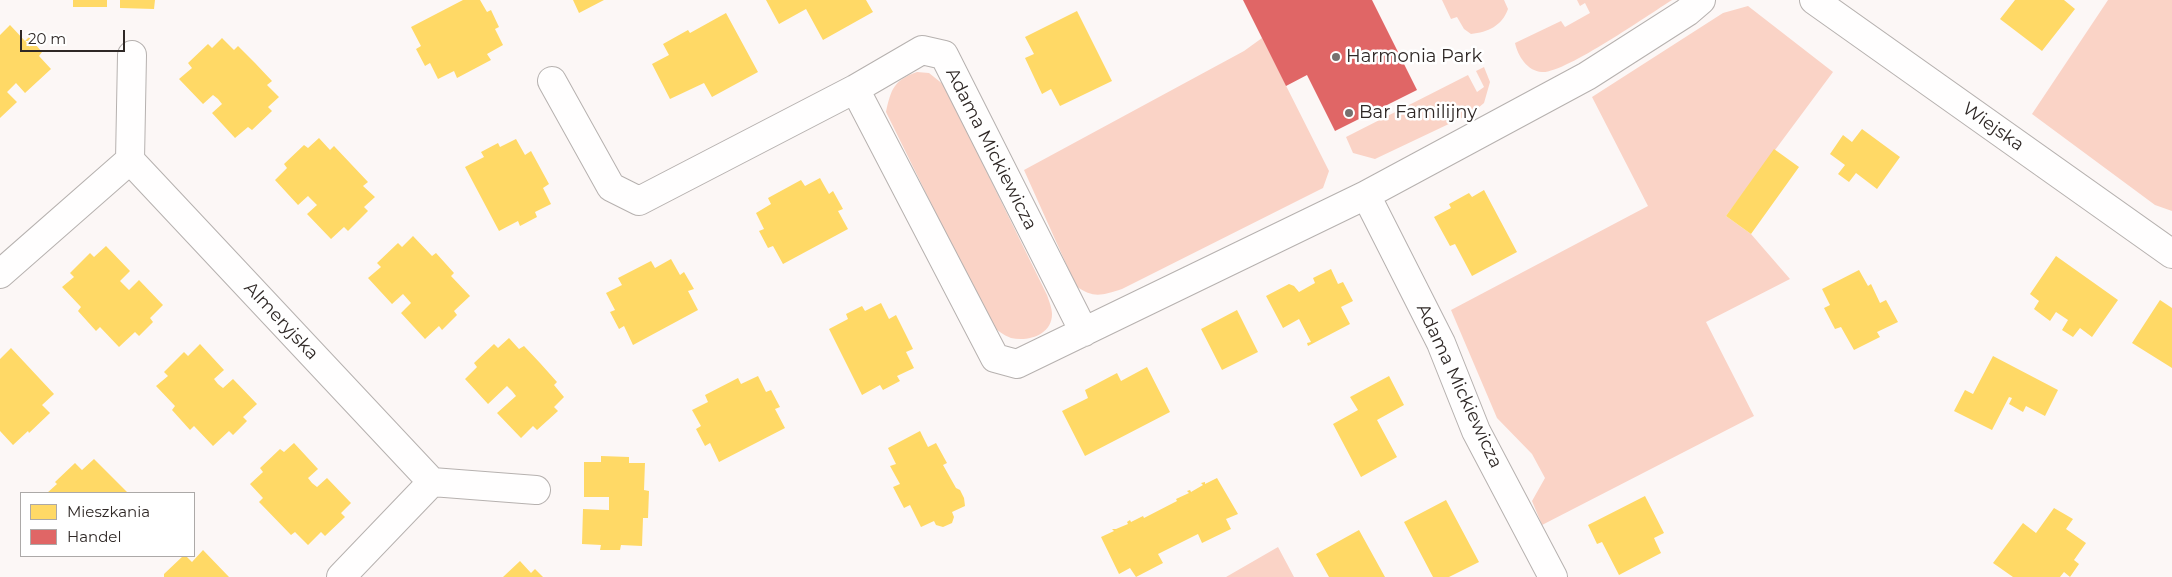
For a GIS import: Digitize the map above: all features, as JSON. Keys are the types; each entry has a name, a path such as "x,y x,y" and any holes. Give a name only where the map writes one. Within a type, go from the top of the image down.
{"street":[{"path":"855,89 995,358 1017,364 1366,195 1524,108 1587,76 1688,12 1701,0"},
{"name":"Wiejska","path":"1814,0 2172,254"},
{"name":"Adama Mickiewicza","path":"552,81 612,187 639,201 855,89 922,50 944,55 1084,332"},
{"path":"0,274 130,160 132,55"},
{"name":"Almeryjska","path":"130,160 432,482"},
{"name":"Adama Mickiewicza","path":"1366,195 1441,343 1476,431 1553,577"},
{"path":"341,577 432,482 536,490"}],"shaded area":[{"path":"1442,0 1504,0 1508,9 1502,20 1494,27 1483,32 1471,34 1464,29 1457,17 1451,19"},
{"path":"1577,0 1672,0 1568,64 1542,72 1532,69 1521,58 1515,43 1561,21 1565,27 1590,13 1585,3 1580,6"},
{"path":"2108,0 2172,0 2172,211 2155,205 2032,114"},
{"path":"1748,6 1833,72 1726,216 1751,234 1790,279 1706,322 1754,416 1542,525 1532,501 1545,478 1532,454 1497,418 1451,310 1648,206 1592,97 1723,13"},
{"path":"1262,38 1329,171 1323,188 1122,289 1098,295 1088,293 1076,286 1024,170 1244,51"},
{"path":"1484,67 1490,82 1484,103 1472,113 1375,159 1353,153 1346,137 1468,75 1477,92 1484,87 1476,71"},
{"path":"917,72 929,73 944,85 1047,295 1052,312 1051,321 1044,332 1038,335 1025,339 1011,338 991,325 886,112 892,91 898,82"},
{"path":"1278,547 1294,577 1226,577"}],"building: Mieszkania":[{"path":"73,0 107,0 107,7 73,7"},
{"path":"120,0 155,0 154,9 120,8"},
{"path":"463,0 480,0 487,12 491,10 499,27 495,29 503,45 487,54 491,60 457,78 454,71 438,79 430,63 425,66 416,49 421,46 411,27"},
{"path":"573,0 604,0 579,13"},
{"path":"766,0 866,0 873,12 823,40 806,9 779,24"},
{"path":"2015,0 2064,0 2075,9 2042,51 2000,19"},
{"path":"1077,11 1112,81 1060,106 1051,89 1042,94 1025,58 1034,54 1025,37"},
{"path":"726,13 758,72 712,97 704,83 670,99 652,64 669,55 663,44 688,30 690,33"},
{"path":"10,25 25,41 29,37 42,52 39,56 51,69 25,93 16,83 7,92 17,102 0,118 0,35"},
{"path":"222,38 234,50 238,46 255,63 272,81 267,85 279,97 268,107 272,111 252,130 248,127 235,138 212,113 222,104 218,99 213,95 203,104 179,79 192,68 188,63 208,44 212,48"},
{"path":"1862,129 1900,157 1877,189 1856,173 1849,182 1838,174 1845,165 1830,154 1843,135 1852,142"},
{"path":"319,138 330,150 334,146 368,182 363,186 375,197 364,207 368,211 348,231 344,227 331,239 307,214 317,205 308,196 298,205 275,180 287,168 284,164 304,145 308,148"},
{"path":"516,139 525,155 531,151 549,184 543,188 551,204 535,212 537,217 520,226 518,221 499,231 465,167 484,157 481,152 498,143 500,147"},
{"path":"1774,149 1799,167 1751,234 1726,216"},
{"path":"820,178 829,194 833,191 843,209 838,211 848,229 783,264 773,246 768,248 759,231 764,229 756,213 771,204 768,198 801,180 805,186"},
{"path":"1484,190 1517,252 1472,276 1455,244 1450,246 1434,217 1451,208 1449,204 1469,193 1472,197"},
{"path":"413,236 432,256 436,253 454,273 451,276 470,296 454,311 457,315 442,330 439,326 425,339 401,313 411,303 403,294 392,304 368,278 381,267 377,263 398,243 402,247"},
{"path":"106,246 130,271 120,281 129,290 139,280 163,305 150,318 153,322 139,336 135,332 119,347 100,327 96,331 78,311 81,307 62,287 74,277 70,273 90,253 94,257"},
{"path":"2056,256 2118,300 2092,337 2080,328 2073,337 2062,330 2068,320 2056,312 2050,321 2034,309 2039,301 2030,294"},
{"path":"671,259 680,275 684,272 694,289 688,291 698,310 633,345 624,326 619,329 610,312 615,310 606,293 622,285 618,278 651,261 655,268"},
{"path":"1331,269 1338,284 1343,282 1353,301 1341,307 1350,324 1308,346 1307,343 1311,342 1299,319 1283,328 1266,296 1289,284 1294,286 1299,292 1315,283 1313,278"},
{"path":"1859,270 1868,286 1871,284 1880,303 1886,300 1898,322 1877,332 1880,337 1854,350 1841,327 1835,329 1824,308 1830,305 1822,289"},
{"path":"2160,300 2172,308 2172,368 2132,343"},
{"path":"881,303 889,319 896,315 913,349 906,352 914,368 897,376 900,381 883,390 880,385 862,395 829,329 848,319 846,314 862,306 865,311"},
{"path":"1237,310 1258,352 1222,370 1201,329"},
{"path":"509,338 519,349 524,346 540,363 557,382 554,385 564,397 554,407 558,411 537,430 533,426 521,438 497,413 516,396 512,391 507,386 488,404 465,379 477,367 474,363 494,344 498,348"},
{"path":"200,344 224,370 214,379 218,384 223,388 233,379 257,404 243,417 247,421 233,435 229,431 213,446 194,426 190,430 172,410 175,406 156,386 168,376 164,372 184,352 188,356"},
{"path":"11,348 54,394 42,405 50,413 13,445 0,431 0,359"},
{"path":"1993,356 2058,390 2045,416 2026,406 2023,412 2009,404 2012,398 2009,397 1992,430 1954,411 1965,390 1973,394"},
{"path":"1147,367 1170,412 1085,456 1062,411 1088,398 1085,390 1117,373 1121,381"},
{"path":"758,376 766,392 771,390 780,407 775,409 785,428 719,462 710,443 705,446 696,429 701,426 692,410 708,402 705,395 738,378 741,384"},
{"path":"1389,376 1404,405 1377,420 1397,457 1361,477 1333,424 1358,410 1350,397"},
{"path":"920,431 928,447 936,443 947,463 943,465 964,498 965,506 952,512 954,517 952,523 943,527 936,525 934,521 921,527 910,505 904,508 893,487 900,484 890,466 896,464 888,448"},
{"path":"294,443 318,469 308,478 312,483 317,487 327,478 351,503 341,513 345,517 325,536 321,532 308,545 295,532 291,535 259,502 263,498 250,484 263,472 260,468 280,449 284,452"},
{"path":"601,456 629,457 629,463 645,463 644,490 649,491 648,518 643,518 642,546 621,545 620,550 600,550 601,545 582,544 583,509 609,510 609,497 584,497 584,462 601,462"},
{"path":"94,459 127,492 48,492 57,484 55,482 75,463 82,470"},
{"path":"1217,478 1238,514 1226,519 1231,529 1202,543 1198,534 1158,554 1163,563 1136,577 1130,568 1119,574 1101,537 1114,531 1112,529 1128,524 1127,522 1130,520 1131,522 1143,516 1144,518 1177,501 1176,499 1189,493 1187,491 1190,490 1191,492 1203,485 1201,483 1205,482 1205,484"},
{"path":"1645,496 1664,533 1654,538 1661,553 1619,575 1602,542 1597,544 1588,525"},
{"path":"1446,500 1479,562 1449,577 1433,577 1404,522"},
{"path":"2054,508 2073,519 2066,529 2086,543 2074,560 2079,564 2070,577 2064,572 2060,577 2013,577 1993,563 2023,523 2036,533"},
{"path":"1359,530 1385,577 1329,577 1316,554"},
{"path":"203,550 229,577 164,577 164,574 182,557 187,557 192,562"},
{"path":"520,561 531,573 535,569 543,577 503,577"}],"building: Handel":[{"name":"Harmonia Park","path":"1243,0 1372,0 1417,90 1335,131 1307,75 1286,86"}],"place":[{"name":"Harmonia Park","path":"1336,57"},
{"name":"Bar Familijny","path":"1349,113"}]}
